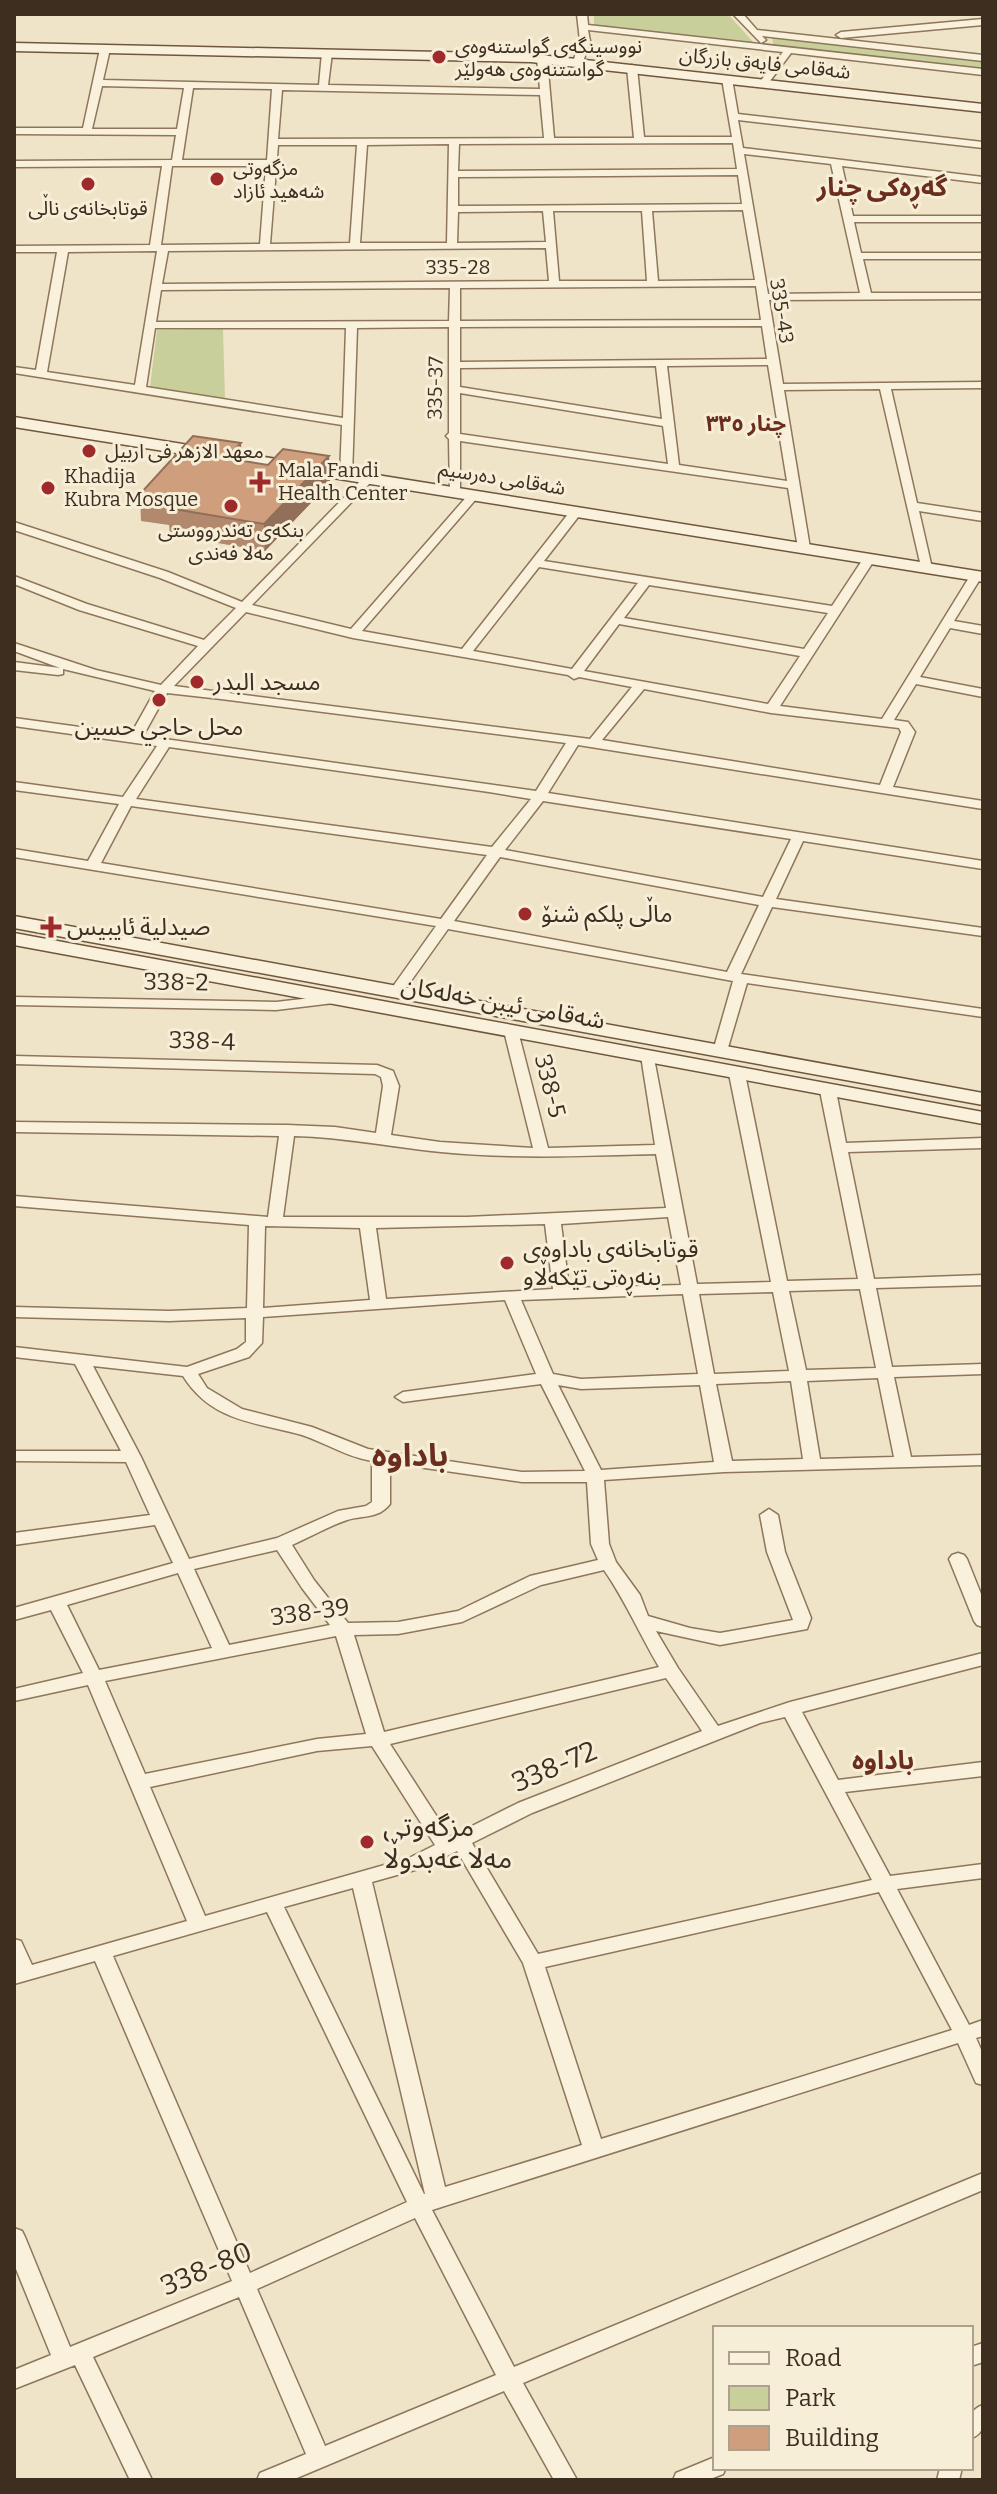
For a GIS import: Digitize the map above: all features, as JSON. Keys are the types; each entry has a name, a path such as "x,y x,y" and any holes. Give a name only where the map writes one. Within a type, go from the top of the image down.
{"street":[{"path":"578,62 584,51 582,14"},
{"path":"738,14 767,47"},
{"path":"807,38 983,22"},
{"path":"583,27 983,72"},
{"path":"754,32 983,57"},
{"name":"شەقامی فایەق بازرگان","path":"14,47 542,59 983,108"},
{"path":"87,131 105,49"},
{"path":"764,83 789,50"},
{"path":"323,88 327,53"},
{"path":"542,59 549,141"},
{"path":"632,68 639,140"},
{"name":"335-43","path":"727,79 804,548"},
{"path":"96,83 545,92"},
{"path":"140,389 157,287 159,248 172,164 189,85"},
{"path":"265,247 277,87"},
{"path":"732,116 983,145"},
{"path":"14,131 181,132"},
{"path":"273,142 639,140 736,145 836,163 983,180"},
{"path":"355,247 362,141"},
{"path":"452,246 454,141"},
{"path":"14,164 271,163"},
{"path":"836,163 866,296"},
{"path":"453,174 741,172"},
{"path":"452,209 747,207"},
{"path":"548,208 554,284"},
{"path":"647,208 653,284"},
{"path":"849,219 983,219"},
{"path":"14,249 552,245"},
{"path":"41,375 63,249"},
{"path":"857,256 983,256"},
{"name":"335-28","path":"157,287 759,283"},
{"name":"335-37","path":"454,493 455,285"},
{"path":"762,297 983,296"},
{"path":"150,325 766,323"},
{"path":"346,476 352,324"},
{"path":"454,365 773,362"},
{"path":"661,363 674,468"},
{"path":"14,370 348,422"},
{"path":"777,387 983,385"},
{"path":"885,386 926,568"},
{"path":"454,389 668,423"},
{"name":"شەقامی دەرسیم","path":"14,422 979,576"},
{"path":"452,436 793,485"},
{"path":"135,739 162,691 368,479"},
{"path":"353,634 473,496"},
{"path":"911,506 983,517"},
{"path":"464,654 576,512"},
{"path":"14,526 164,575 260,613 353,634 771,709 903,725 908,732 885,790"},
{"path":"771,709 869,559"},
{"path":"534,563 835,610"},
{"path":"887,721 979,576"},
{"path":"14,580 83,607 207,645"},
{"path":"574,675 646,580"},
{"path":"615,620 807,653"},
{"path":"947,624 983,630"},
{"path":"14,647 83,674"},
{"path":"14,666 83,674 162,691 221,695 574,740 983,805"},
{"path":"913,680 983,693"},
{"path":"593,743 640,686"},
{"path":"14,722 540,796 983,865"},
{"path":"396,992 540,796 574,740"},
{"path":"93,864 126,803 165,743"},
{"path":"14,786 496,852 766,902 983,932"},
{"path":"720,1051 737,978 766,902 799,836"},
{"path":"14,853 447,924 737,978 983,1013"},
{"name":"شەقامی ئیبن خەلەکان","path":"14,922 720,1051 983,1118"},
{"name":"شەقامی ئیبن خەلەکان","path":"14,939 828,1091 879,1090 983,1099"},
{"name":"338-2","path":"14,1001 276,1006 337,999"},
{"name":"338-5","path":"511,1031 542,1153"},
{"path":"648,1056 724,1467"},
{"name":"338-4","path":"14,1060 377,1070 388,1074 391,1086 383,1137"},
{"path":"737,1074 798,1374 812,1464"},
{"path":"828,1091 903,1461"},
{"path":"14,1127 287,1130 383,1137 440,1147 542,1153 663,1149"},
{"path":"14,1352 188,1372 250,1349 254,1343 266,1221 287,1130"},
{"path":"840,1148 983,1143"},
{"path":"14,1201 266,1221 553,1221 676,1212"},
{"path":"553,1221 562,1295"},
{"path":"367,1222 379,1304"},
{"path":"14,1312 169,1316 511,1295 983,1280"},
{"path":"511,1295 546,1378 595,1474 600,1544 608,1563 631,1595 641,1620 670,1671 713,1733"},
{"path":"82,1361 132,1457 223,1651"},
{"path":"403,1397 546,1378 581,1384 983,1369"},
{"path":"188,1372 201,1392 236,1413 306,1431 365,1454 522,1477 558,1478 724,1467 983,1460"},
{"path":"14,1614 182,1566 282,1543 344,1515 371,1511 381,1504 381,1455"},
{"path":"14,1456 132,1457"},
{"path":"641,1620 720,1639 801,1625 802,1618 776,1552 769,1515"},
{"path":"14,1539 161,1519"},
{"path":"282,1543 308,1584 343,1629 376,1737 454,1844 533,1962 594,2149"},
{"path":"958,1559 983,1621"},
{"name":"338-39","path":"14,1695 343,1629 398,1628 462,1616 536,1580 608,1563"},
{"path":"56,1602 94,1677 198,1923"},
{"name":"338-72","path":"20,1975 415,1863 525,1808 713,1733 790,1708 983,1659"},
{"path":"140,1782 317,1745 398,1737 670,1671"},
{"path":"790,1708 884,1884 974,2031 983,2077"},
{"path":"833,1787 983,1769"},
{"path":"533,1962 884,1884 983,1871"},
{"path":"361,1878 428,2202"},
{"path":"272,1902 428,2202 508,2381 566,2480"},
{"path":"14,1946 20,1975"},
{"path":"101,1951 319,2458"},
{"name":"338-80","path":"14,2380 245,2285 428,2202 974,2031"},
{"path":"268,2480 983,2181"},
{"path":"14,2237 72,2356 141,2480"},
{"path":"684,2480 713,2468"}],"green space":[{"path":"594,14 728,14 755,44 594,25"},
{"path":"772,37 983,62 983,70 773,45"},
{"path":"223,329 225,399 150,387 157,330"}],"building":[{"path":"193,436 241,443 226,458 268,465 283,449 329,456 264,524 168,508 176,500 140,494"}],"place":[{"name":"نووسینگەی گواستنەوەی گواستنەوەی هەولێر","path":"439,57"},
{"name":"مزگەوتی شەهید ئازاد","path":"217,179"},
{"name":"قوتابخانەی ناڵی","path":"88,184"},
{"name":"معهد الازهر فی اربیل","path":"89,451"},
{"name":"Mala Fandi Health Center","path":"260,482"},
{"name":"Khadija Kubra Mosque","path":"48,488"},
{"name":"بنکەی تەندرووستی مەلا فەندی","path":"231,506"},
{"name":"مسجد البدر","path":"197,682"},
{"name":"محل حاجي حسین","path":"159,700"},
{"name":"ماڵی پلکم شنۆ","path":"525,914"},
{"name":"صيدلية ئايبيس","path":"51,927"},
{"name":"قوتابخانەی باداوەی بنەڕەتی تێکەڵاو","path":"507,1263"},
{"name":"مزگەوتی مەلا عەبدوڵا","path":"367,1842"}],"district":[{"name":"گەڕەکی چنار","path":"882,187"},
{"name":"چنار ٣٣٥","path":"746,423"},
{"name":"باداوە","path":"410,1455"},
{"name":"باداوە","path":"883,1760"}]}
